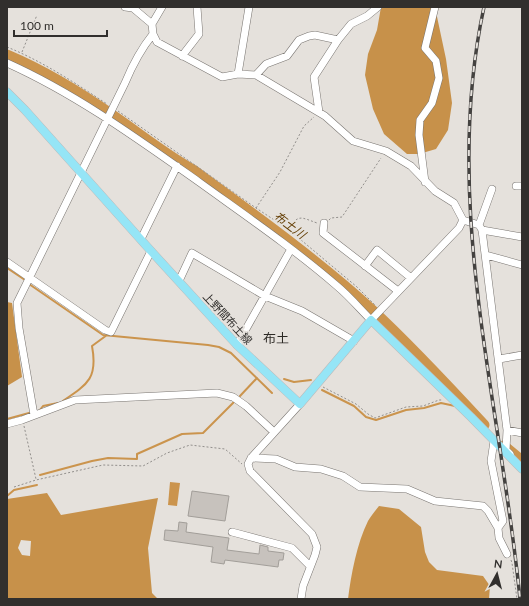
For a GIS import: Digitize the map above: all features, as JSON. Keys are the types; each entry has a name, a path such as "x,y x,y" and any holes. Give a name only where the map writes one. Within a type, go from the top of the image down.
{"main road":[{"name":"上野間布土線","path":"7,92 25,110 237,345 300,404"},
{"path":"300,404 373,319 522,468"}],"street":[{"path":"125,7 133,8 152,24"},
{"path":"162,7 152,24 153,34 157,42 222,78 238,74 256,74 325,116 353,141 386,151 411,166 435,191 454,203 463,220 481,227 522,237"},
{"path":"182,56 199,34 197,7"},
{"path":"238,74 249,7"},
{"path":"367,16 369,7"},
{"path":"319,112 314,77 338,40 351,24 367,16 378,7"},
{"path":"425,182 419,135 420,120 432,103 439,78 436,61 425,48 435,7"},
{"path":"34,415 19,328 17,303 144,45 153,34"},
{"path":"256,74 266,64 288,56 299,40 315,35 338,40"},
{"path":"7,63 57,87 177,166 291,249 338,287 373,319 459,228 463,220"},
{"path":"141,239 177,166"},
{"path":"492,189 481,227 499,359 507,430 506,446 522,468"},
{"path":"324,223 323,233 398,291"},
{"path":"237,345 291,249"},
{"path":"365,266 377,250 411,278"},
{"path":"7,262 105,330 111,332 151,251"},
{"path":"179,281 192,254 265,296 302,311 354,341"},
{"path":"486,255 522,265"},
{"path":"499,359 522,355"},
{"path":"7,424 22,420 75,400 216,393 233,397 246,406 274,432"},
{"path":"300,404 250,461 250,471 312,534 317,547 303,586 301,599"},
{"path":"507,430 522,433"},
{"path":"494,441 491,461 503,521 498,528"},
{"path":"250,461 276,459 295,467 321,468 343,476 360,486 407,489 435,501 483,506 488,511 498,528 499,538 507,554"},
{"path":"232,532 292,548 310,566"}],"path":[{"path":"22,53 37,15"},
{"path":"7,47 22,53 113,107 288,229 357,287 380,310"},
{"path":"256,208 280,172 304,126 319,112"},
{"path":"288,229 295,219 301,218 320,224 331,218 342,217 386,151"},
{"path":"318,383 322,387 356,404 375,418 406,407 423,406 439,400 455,401"},
{"path":"22,420 36,480"},
{"path":"14,487 36,480 103,465 142,466 167,453 190,445 225,449 242,464 250,461"},
{"path":"507,554 512,563 517,599"}],"shaded area":[{"path":"381,7 434,7 436,12 446,59 452,103 448,130 436,149 419,154 407,154 384,134 373,109 365,75 368,54 377,30"},
{"path":"7,302 12,303 22,377 7,386"},
{"path":"170,482 180,483 177,506 168,505"},
{"path":"47,493 61,515 158,498 148,548 152,593 158,599 7,599 7,499","holes":["21,540 31,541 30,556 22,555 18,548"]},
{"path":"379,506 399,509 421,527 425,552 429,562 437,570 483,576 490,586 489,599 348,599 353,570 364,530 368,521"}],"building":[{"path":"192,491 229,496 225,521 188,516"},
{"path":"179,522 187,523 186,532 229,538 227,550 259,554 260,545 268,547 268,551 284,553 283,560 279,560 278,567 225,560 224,564 211,562 213,547 164,540 165,530 178,531"}],"waterway":[{"name":"布土川","path":"7,55 49,75 102,108 193,170 307,255 351,291 387,324 484,425"},
{"path":"7,268 25,280"},
{"path":"29,284 103,335 219,347 231,353 272,393"},
{"path":"63,401 85,385 94,366 92,346 107,335"},
{"path":"240,396 257,378"},
{"path":"284,379 294,382 311,380"},
{"path":"322,390 354,406 366,417 376,420 406,410 424,408 441,403 455,406"},
{"path":"40,475 108,458 137,459 137,454 182,434 203,433 234,402"},
{"path":"39,411 43,406 58,403"},
{"path":"7,419 29,413"},
{"name":"布土川","path":"504,446 522,461"},
{"path":"7,496 14,490 37,485"}],"railway":[{"path":"484,7 472,81 469,155 471,229 479,303 511,525 520,599"}],"district":[{"name":"布土","path":"276,338"}]}
